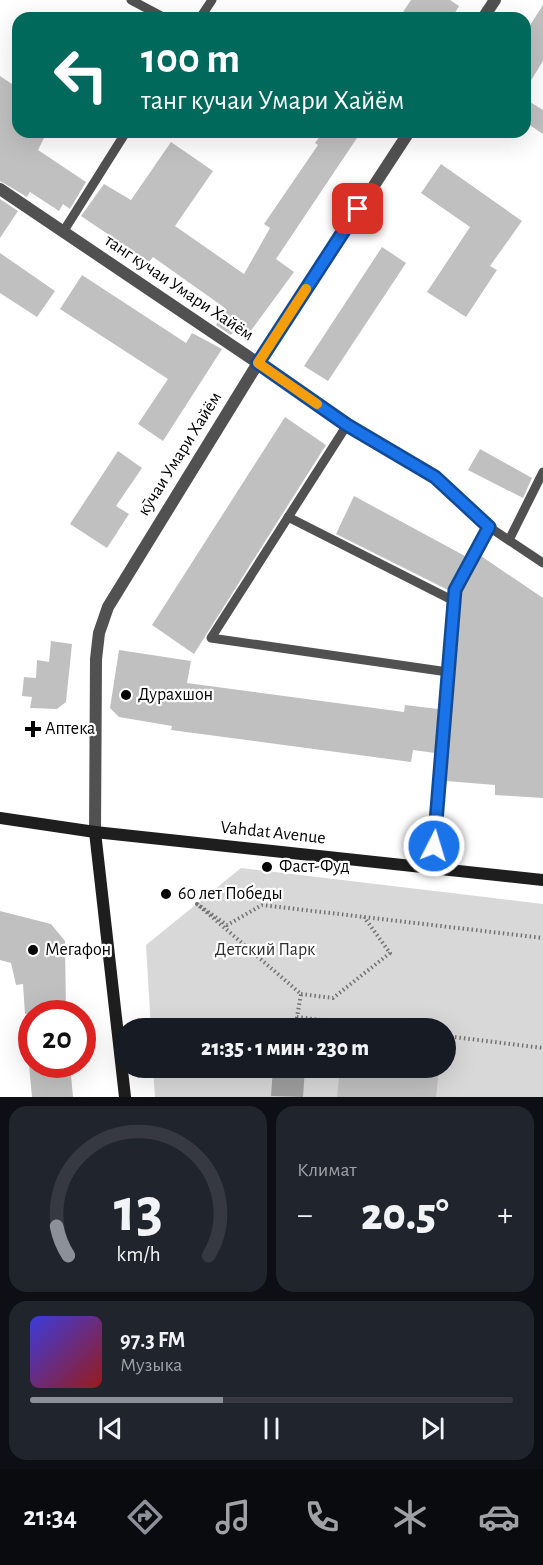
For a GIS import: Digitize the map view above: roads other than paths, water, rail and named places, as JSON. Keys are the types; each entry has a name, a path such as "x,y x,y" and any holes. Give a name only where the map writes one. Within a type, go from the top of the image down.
{"main road":[{"name":"Vahdat Avenue","path":"0,818 95,832 543,880"},
{"path":"95,832 125,1097"}],"street":[{"name":"кӯчаи Умари Хайём","path":"95,832 96,659 99,633 108,607 258,363 405,138"},
{"name":"танг кучаи Умари Хайём","path":"0,189 258,363"}],"lane":[{"path":"131,0 154,12"},
{"path":"63,232 122,138"},
{"name":"танг кучаи Умари Хайём","path":"258,363 347,425 435,477 489,527 543,563"},
{"path":"347,425 211,638 448,672"},
{"path":"509,540 543,472"},
{"path":"288,517 454,601"},
{"path":"432,868 455,590 489,527"}],"place":[{"name":"Дурахшон","path":"126,695"},
{"name":"Аптека","path":"33,729"},
{"name":"Фаст-Фуд","path":"267,867"},
{"name":"60 лет Победы","path":"166,894"},
{"name":"Мегафон","path":"33,950"}],"park label":[{"name":"Детский Парк","path":"265,950"}]}
